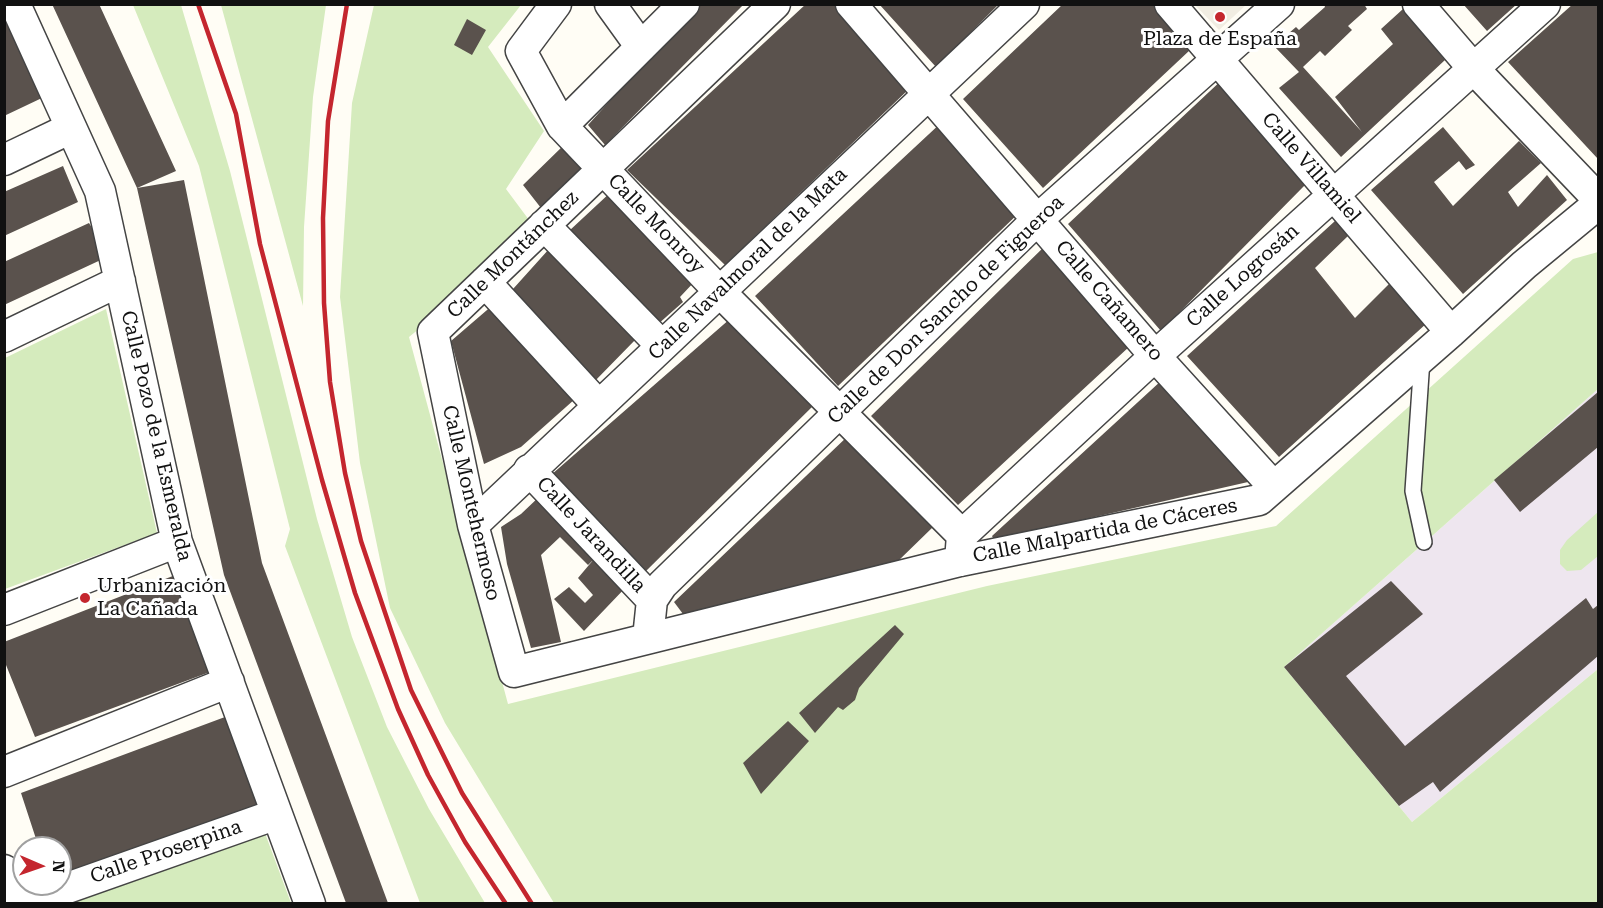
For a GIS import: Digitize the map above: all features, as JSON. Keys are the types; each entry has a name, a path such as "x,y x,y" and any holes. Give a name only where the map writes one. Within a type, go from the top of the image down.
{"street":[{"name":"Calle Pozo de la Esmeralda","path":"15,4 100,191 177,542 310,903"},
{"name":"Calle Monroy","path":"556,4 521,51 561,126 719,291 841,412 961,548"},
{"path":"610,4 641,47"},
{"path":"561,126 684,4"},
{"name":"Calle Montánchez","path":"433,332 775,4"},
{"name":"Calle Cañamero","path":"851,4 1155,356 1274,487"},
{"name":"Calle Navalmoral de la Mata","path":"473,525 1024,4"},
{"name":"Calle Villamiel","path":"1170,4 1451,332"},
{"name":"Calle de Don Sancho de Figueroa","path":"652,600 662,585 1038,219 1279,4"},
{"path":"1418,4 1473,68 1599,199"},
{"name":"Calle Logrosán","path":"961,548 1155,356 1545,4"},
{"path":"4,160 71,128"},
{"name":"Calle Malpartida de Cáceres","path":"514,672 648,639 961,548 1259,500 1524,265 1599,204"},
{"path":"544,225 662,346"},
{"path":"4,337 120,281"},
{"path":"485,282 599,406"},
{"name":"Calle Montehermoso","path":"433,332 473,525 514,672"},
{"name":"Calle Jarandilla","path":"529,470 652,600"},
{"path":"4,610 177,542"},
{"path":"648,639 652,600"},
{"path":"4,772 229,682"},
{"name":"Calle Proserpina","path":"22,903 277,813"},
{"path":"4,870 11,903"}],"lane":[{"path":"1423,356 1413,491 1424,542"}],"shaded area":[{"name":"Plaza de España","path":"1195,5 1246,5 1219,30"},
{"path":"1598,389 1598,669 1412,822 1284,667"}],"green space":[{"path":"133,5 181,5 230,171 317,519 352,637 387,727 429,809 485,903 420,903 285,546 290,529 199,166"},
{"path":"221,5 326,5 313,97 304,227 303,306"},
{"path":"374,5 521,5 488,47 544,131 506,189 538,232 409,337 508,704 987,586 1276,526 1573,259 1598,252 1598,389 1284,667 1412,822 1598,669 1598,903 554,903 445,723 390,608 360,463 340,297 352,103"},
{"path":"106,309 157,533 5,589 5,358"},
{"path":"1598,512 1598,556 1581,570 1567,571 1560,564 1560,550 1567,540"},
{"path":"256,809 291,903 27,904 46,896 72,896 72,885"}],"building":[{"path":"52,4 99,4 176,171 137,188"},
{"path":"697,4 744,4 605,145 588,125"},
{"path":"806,4 835,4 909,89 725,265 627,170"},
{"path":"879,4 999,4 936,67"},
{"path":"1063,4 1153,4 1190,50 1043,188 963,99"},
{"path":"1324,4 1364,4 1367,9 1348,26 1352,30 1325,56 1320,51 1303,67 1362,132 1335,97 1393,44 1381,29 1403,9 1445,60 1341,157 1279,88 1299,72 1274,46 1296,27 1299,30 1325,7"},
{"path":"1463,4 1517,4 1487,31"},
{"path":"1573,4 1598,4 1598,159 1508,62"},
{"path":"4,12 44,97 4,116"},
{"path":"467,19 486,30 472,55 454,45"},
{"path":"1225,77 1305,185 1161,331 1068,224"},
{"path":"943,121 1021,211 838,386 755,296"},
{"path":"1443,127 1475,165 1466,170 1459,161 1434,182 1453,206 1519,141 1541,163 1508,192 1518,207 1547,175 1567,200 1463,294 1371,190"},
{"path":"565,144 584,166 541,208 523,185"},
{"path":"63,166 78,202 4,236 4,192"},
{"path":"184,180 262,563 388,903 346,903 224,575 137,188"},
{"path":"612,191 696,280 680,297 683,302 657,325 569,231"},
{"path":"1335,221 1349,235 1315,268 1355,318 1392,281 1427,323 1279,457 1187,356"},
{"path":"89,223 97,236 105,258 4,305 4,262"},
{"path":"1047,244 1130,346 958,505 871,416"},
{"path":"549,249 637,338 593,383 513,289"},
{"path":"494,304 575,399 521,447 484,464 451,341"},
{"path":"731,318 814,405 645,572 551,475"},
{"path":"1162,380 1248,482 994,540 992,536"},
{"path":"1598,392 1598,447 1520,512 1494,480"},
{"path":"850,434 933,527 895,564 686,618 674,602"},
{"path":"541,495 628,585 584,631 554,599 569,587 585,603 593,595 578,578 594,559 588,565 560,537 541,555 561,642 531,648 507,564 501,527 521,514"},
{"path":"183,572 218,669 35,737 4,660 4,642"},
{"path":"1391,581 1423,614 1346,676 1405,746 1586,598 1593,609 1598,605 1598,656 1440,792 1433,782 1399,806 1284,667"},
{"path":"895,625 904,634 859,688 855,700 843,710 838,707 815,733 799,713"},
{"path":"233,714 264,807 72,879 72,836 35,836 21,793"},
{"path":"788,721 809,741 761,794 743,763"}],"railway":[{"path":"198,4 236,114 260,244 322,480 355,593 398,709 428,775 465,842 506,904"},
{"path":"347,4 328,121 323,218 324,303 330,382 345,473 361,541 411,690 462,793 532,904"}],"place":[{"name":"Plaza de España","path":"1220,17"},
{"name":"Urbanización La Cañada","path":"85,598"}]}
